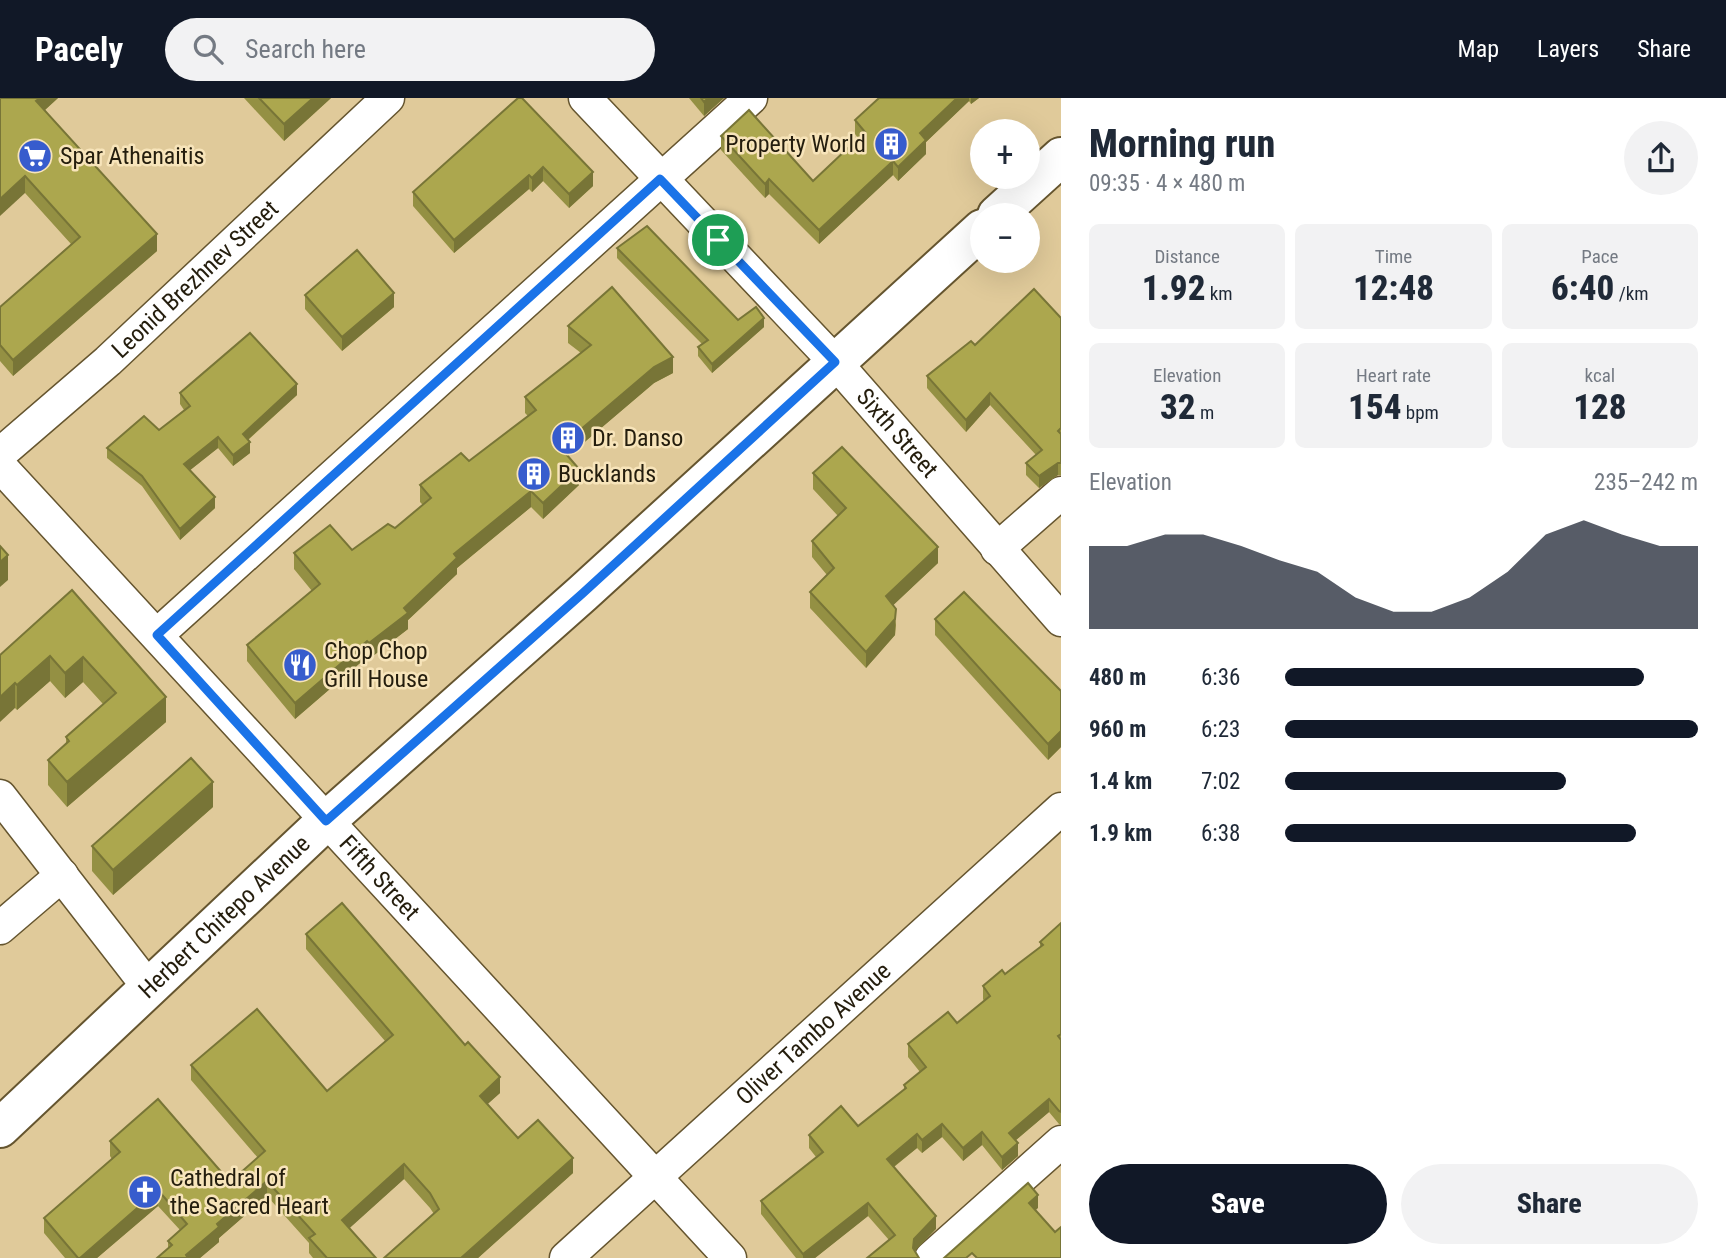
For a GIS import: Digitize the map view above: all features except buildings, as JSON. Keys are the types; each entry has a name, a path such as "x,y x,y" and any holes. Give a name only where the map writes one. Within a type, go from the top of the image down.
{"main road":[{"path":"1009,203 1061,157"},
{"name":"Herbert Chitepo Avenue","path":"0,1128 326,821 583,593 970,240"}],"street":[{"name":"Leonid Brezhnev Street","path":"0,454 108,361 388,98"},
{"name":"Sixth Street","path":"585,98 835,362 1061,620"},
{"path":"157,635 751,98"},
{"name":"Fifth Street","path":"0,467 730,1258"},
{"path":"997,549 1061,492"},
{"path":"0,796 149,988"},
{"name":"Oliver Tambo Avenue","path":"566,1258 1061,809"},
{"path":"0,929 62,875"},
{"path":"931,1258 1061,1142"}],"shaded area":[{"path":"0,98 1061,98 1061,1258 0,1258"}],"place":[{"name":"Property World","path":"891,144"},
{"name":"Spar Athenaitis","path":"35,156"},
{"name":"Dr. Danso","path":"568,438"},
{"name":"Bucklands","path":"534,474"},
{"name":"Chop Chop Grill House","path":"300,665"},
{"name":"Cathedral of the Sacred Heart","path":"145,1192"}],"route":[{"path":"660,179 718,240 835,362 583,593 326,821 157,635 660,179"}]}
